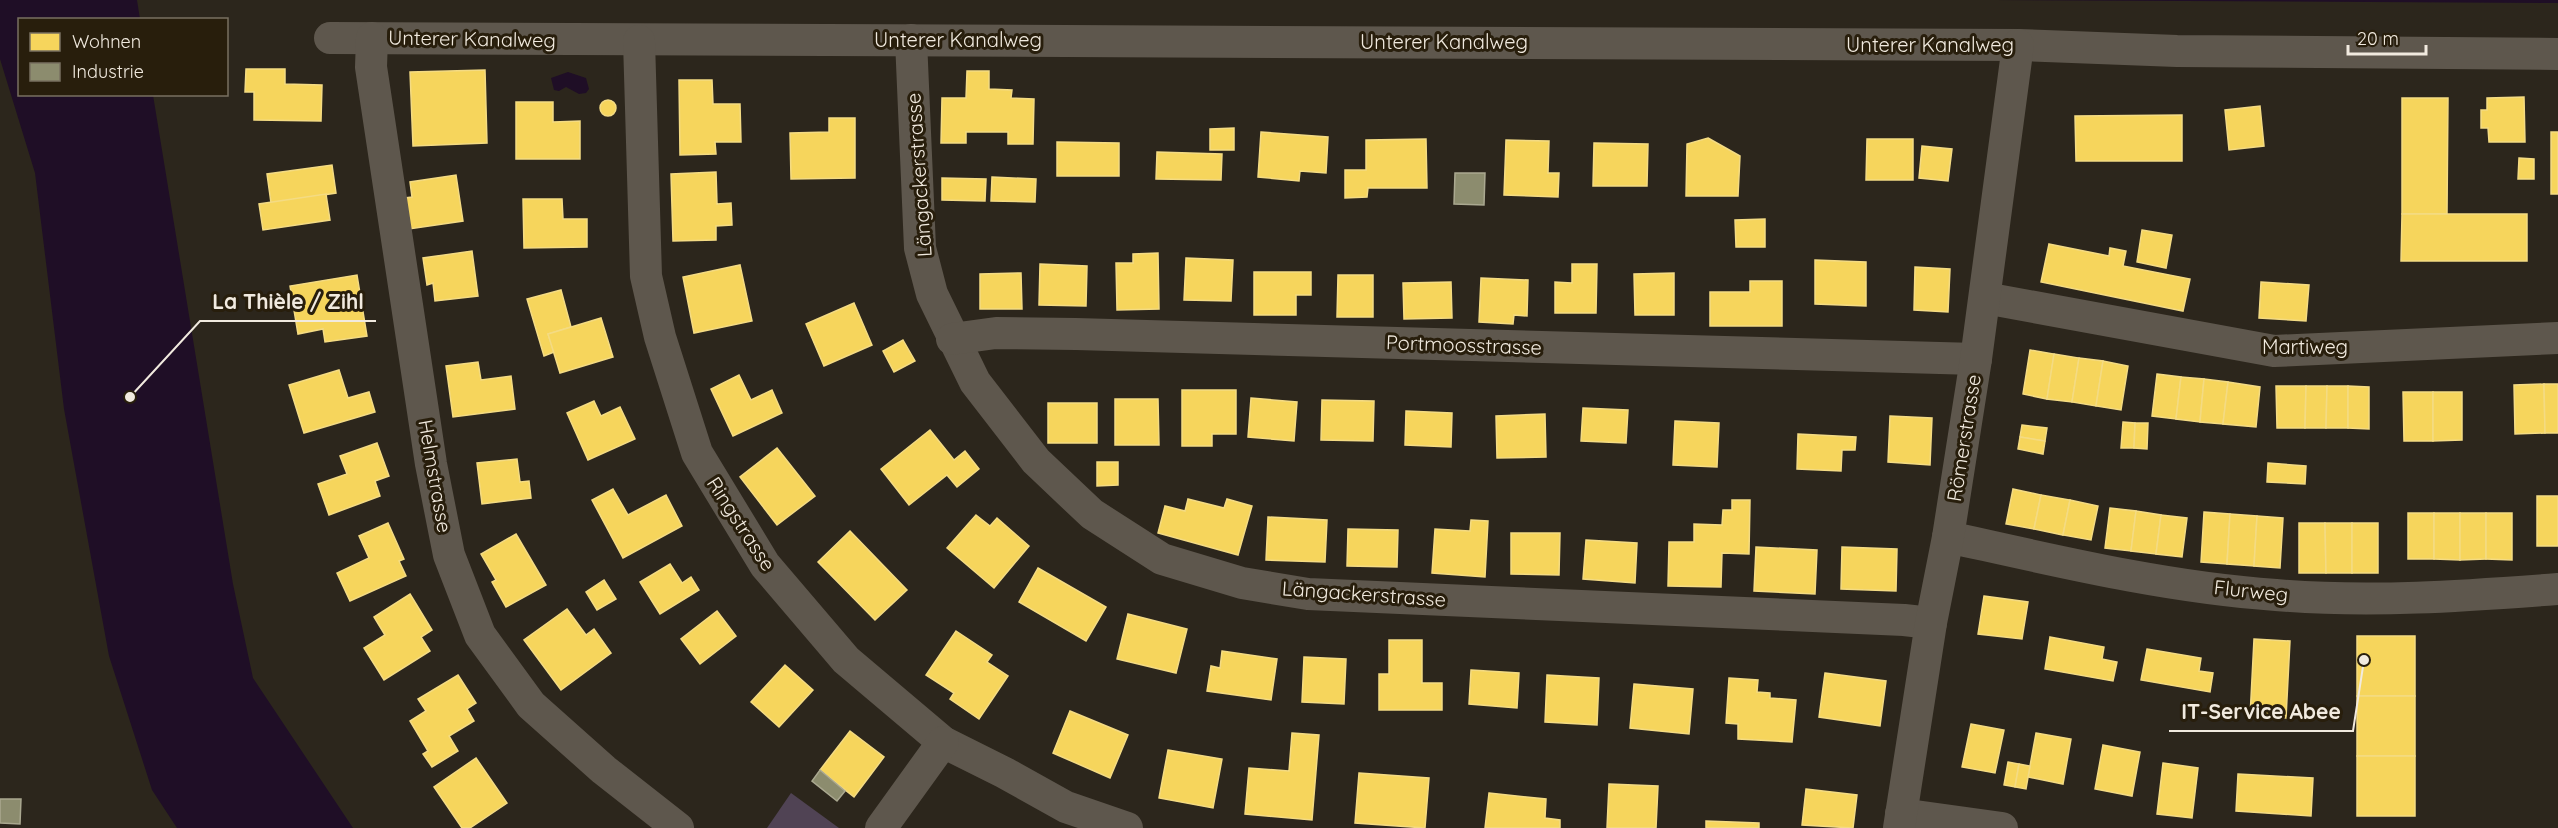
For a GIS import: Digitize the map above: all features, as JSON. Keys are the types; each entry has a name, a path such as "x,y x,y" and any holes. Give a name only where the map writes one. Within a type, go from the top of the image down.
{"street":[{"name":"Unterer Kanalweg","path":"330,38 2018,45 2177,51 2558,54"},
{"name":"Helmstrasse","path":"372,38 371,67 398,252 449,555 480,635 531,705 604,770 678,828"},
{"name":"Längackerstrasse","path":"912,40 920,248 932,294 952,339 975,382 1036,461 1092,514 1162,559 1242,583 1308,594 1904,620 1930,624"},
{"name":"Ringstrasse","path":"639,41 646,276 660,338 697,453 765,565 846,660 943,742 1066,807 1127,828"},
{"name":"Römerstrasse","path":"1900,821 1930,624 1948,537 1976,359 2018,45"},
{"name":"Martiweg","path":"1985,298 2274,351 2558,338"},
{"name":"Portmoosstrasse","path":"952,339 996,333 1076,334 1976,359"},
{"name":"Flurweg","path":"1948,537 2135,578 2276,595 2444,597 2558,589"},
{"path":"880,828 943,742"},
{"path":"1900,821 2002,828"}],"shaded area":[{"path":"0,0 137,0 140,18 18,18 18,96 153,96 233,584 253,678 353,828 177,828 152,790 109,656 64,409 35,173 0,59"},
{"path":"1995,0 2558,0 2558,3"},
{"path":"568,72 586,78 589,89 586,93 579,94 566,87 559,91 554,90 551,78"},
{"path":"791,793 839,828 767,828"}],"building: Wohnen":[{"path":"246,69 285,69 285,84 322,85 321,121 254,120 254,92 245,92"},
{"path":"485,70 487,143 413,146 410,72"},
{"path":"967,71 989,71 989,89 1012,90 1011,98 1034,99 1033,144 1008,144 1008,132 966,132 966,143 941,143 942,98 966,98"},
{"path":"679,80 712,80 713,104 740,104 741,142 715,142 716,154 680,155"},
{"path":"2524,97 2525,142 2489,142 2488,128 2481,128 2481,110 2487,110 2487,98"},
{"path":"2402,98 2448,98 2447,214 2402,214"},
{"path":"605,100 611,100 616,108 614,114 605,116 600,111 600,105"},
{"path":"516,102 553,102 553,122 580,121 580,159 516,159"},
{"path":"2260,106 2264,146 2229,150 2225,110"},
{"path":"2182,115 2182,161 2076,161 2075,116"},
{"path":"829,118 855,118 855,178 791,179 790,133 829,132"},
{"path":"1234,128 1234,150 1210,150 1210,129"},
{"path":"1261,132 1328,137 1326,173 1300,171 1299,181 1258,177"},
{"path":"2551,132 2558,132 2558,194 2551,194"},
{"path":"1708,138 1740,156 1738,196 1686,196 1687,144"},
{"path":"1426,139 1427,188 1368,188 1367,197 1345,198 1345,170 1366,170 1366,140"},
{"path":"1867,139 1913,139 1913,180 1866,180"},
{"path":"1506,140 1549,141 1548,173 1559,173 1558,197 1504,195"},
{"path":"1057,142 1119,143 1119,176 1057,176"},
{"path":"1594,143 1648,144 1647,186 1593,186"},
{"path":"1922,146 1952,149 1948,181 1919,178"},
{"path":"1157,152 1222,154 1221,180 1156,179"},
{"path":"2519,158 2534,159 2534,179 2518,179"},
{"path":"332,165 336,193 271,203 267,174"},
{"path":"716,172 717,204 731,203 732,225 716,226 716,240 673,241 671,174"},
{"path":"456,175 463,221 409,229 405,198 412,197 410,182"},
{"path":"992,177 1036,179 1035,202 991,201"},
{"path":"942,178 986,179 985,201 942,200"},
{"path":"326,194 330,220 263,230 259,204"},
{"path":"523,199 562,199 563,219 587,219 587,247 524,248"},
{"path":"2402,214 2527,214 2527,261 2401,261"},
{"path":"1765,219 1765,247 1736,247 1735,220"},
{"path":"2142,230 2172,235 2166,268 2137,262"},
{"path":"2049,244 2109,256 2110,248 2126,251 2123,266 2190,279 2183,311 2041,282"},
{"path":"472,251 478,296 435,301 433,283 427,285 423,258"},
{"path":"1158,253 1159,309 1117,310 1116,263 1133,263 1133,254"},
{"path":"1186,258 1233,260 1231,301 1184,300"},
{"path":"1815,260 1866,262 1866,306 1815,304"},
{"path":"1040,264 1087,266 1086,306 1039,305"},
{"path":"1572,264 1597,264 1596,313 1555,313 1555,282 1572,283"},
{"path":"740,265 752,321 694,333 683,277"},
{"path":"1915,267 1950,269 1948,312 1914,310"},
{"path":"1254,272 1311,272 1311,295 1296,295 1296,315 1254,315"},
{"path":"1021,273 1022,309 980,309 980,274"},
{"path":"1674,273 1674,315 1635,315 1634,274"},
{"path":"357,275 367,336 325,342 323,329 298,334 290,286"},
{"path":"1338,275 1373,275 1373,317 1337,317"},
{"path":"1481,278 1528,280 1527,316 1514,315 1513,324 1479,322"},
{"path":"1750,281 1782,281 1782,326 1710,326 1710,292 1750,292"},
{"path":"1451,282 1452,318 1404,319 1403,283"},
{"path":"2261,282 2309,285 2306,321 2259,318"},
{"path":"561,290 571,327 548,334 554,352 544,356 527,299"},
{"path":"854,303 872,345 824,366 806,324"},
{"path":"601,318 613,357 560,373 548,334"},
{"path":"903,340 915,361 894,372 883,351"},
{"path":"2030,350 2054,354 2047,399 2023,394"},
{"path":"2054,354 2079,358 2072,402 2047,399"},
{"path":"2079,358 2103,361 2096,406 2072,402"},
{"path":"2103,361 2128,366 2121,410 2096,406"},
{"path":"478,362 481,380 511,376 515,409 453,417 446,366"},
{"path":"339,370 348,398 369,392 375,412 304,433 289,385"},
{"path":"2157,374 2181,377 2176,419 2152,416"},
{"path":"739,375 751,400 772,390 782,413 733,436 711,389"},
{"path":"2181,377 2204,379 2200,422 2176,419"},
{"path":"2204,379 2228,382 2223,424 2200,422"},
{"path":"2228,382 2260,387 2256,427 2223,424"},
{"path":"2544,384 2545,433 2515,434 2514,385"},
{"path":"2544,384 2558,384 2558,433 2545,433"},
{"path":"2276,386 2306,386 2305,428 2277,428"},
{"path":"2306,386 2327,386 2326,428 2305,428"},
{"path":"2327,386 2348,386 2348,428 2326,428"},
{"path":"2348,386 2369,387 2369,429 2348,428"},
{"path":"1182,390 1236,390 1236,434 1212,434 1212,446 1182,446"},
{"path":"2403,392 2433,392 2433,441 2404,441"},
{"path":"2433,392 2462,392 2462,440 2433,441"},
{"path":"1251,398 1297,402 1294,441 1248,437"},
{"path":"1115,399 1158,399 1159,445 1115,445"},
{"path":"1322,400 1374,401 1373,441 1321,440"},
{"path":"594,401 601,416 620,407 635,439 588,460 567,413"},
{"path":"1048,403 1097,403 1097,443 1048,443"},
{"path":"1583,408 1628,410 1626,443 1581,441"},
{"path":"1406,411 1452,413 1451,447 1405,445"},
{"path":"1545,414 1546,457 1497,458 1496,416"},
{"path":"1890,416 1932,418 1930,465 1888,462"},
{"path":"1675,421 1719,423 1717,467 1673,465"},
{"path":"2123,422 2135,423 2134,448 2121,448"},
{"path":"2135,423 2148,423 2147,449 2134,448"},
{"path":"2022,425 2047,428 2045,441 2020,437"},
{"path":"930,430 954,460 965,451 979,469 957,487 947,475 909,505 881,469"},
{"path":"1798,434 1856,437 1855,450 1842,450 1841,471 1797,469"},
{"path":"2020,437 2045,441 2043,454 2018,449"},
{"path":"377,443 389,476 375,481 380,496 329,515 318,484 347,474 340,456"},
{"path":"777,448 815,496 777,525 740,477"},
{"path":"517,459 520,482 529,481 531,498 482,504 477,463"},
{"path":"1097,462 1118,462 1118,485 1097,486"},
{"path":"2268,463 2306,466 2305,484 2267,482"},
{"path":"613,489 628,515 666,495 682,526 623,558 592,500"},
{"path":"2013,489 2041,495 2034,529 2006,524"},
{"path":"2041,495 2070,500 2063,535 2034,529"},
{"path":"2537,496 2558,496 2558,546 2537,546"},
{"path":"1188,499 1224,508 1227,499 1252,506 1238,555 1158,533 1165,506 1185,511"},
{"path":"1732,500 1750,500 1749,554 1722,553 1721,587 1668,586 1669,542 1694,542 1694,524 1722,525 1723,510 1732,510"},
{"path":"2070,500 2098,506 2091,540 2063,535"},
{"path":"2110,508 2136,511 2131,551 2105,548"},
{"path":"2136,511 2161,515 2156,554 2131,551"},
{"path":"2204,512 2230,514 2227,564 2201,562"},
{"path":"2408,513 2434,513 2434,559 2408,559"},
{"path":"2434,513 2460,513 2460,560 2434,559"},
{"path":"2460,513 2486,513 2486,559 2460,560"},
{"path":"2486,513 2512,513 2512,560 2486,559"},
{"path":"2230,514 2257,516 2254,566 2227,564"},
{"path":"976,515 990,526 997,518 1029,546 994,588 947,548"},
{"path":"2161,515 2187,518 2182,557 2156,554"},
{"path":"2257,516 2283,518 2280,568 2254,566"},
{"path":"1268,517 1327,520 1325,562 1266,560"},
{"path":"1471,520 1488,521 1485,577 1432,573 1435,529 1470,531"},
{"path":"388,523 404,559 399,561 406,576 350,601 337,573 369,558 359,536"},
{"path":"2299,523 2325,523 2326,573 2299,573"},
{"path":"2325,523 2352,523 2352,573 2326,573"},
{"path":"2352,523 2378,523 2378,573 2352,573"},
{"path":"1348,529 1398,530 1397,567 1347,566"},
{"path":"850,531 907,590 875,620 818,562"},
{"path":"1511,533 1560,533 1559,575 1511,574"},
{"path":"516,534 546,585 506,607 492,582 496,580 481,554"},
{"path":"1586,540 1637,543 1635,583 1583,579"},
{"path":"1756,547 1817,550 1815,594 1754,591"},
{"path":"1842,547 1897,549 1896,591 1841,589"},
{"path":"670,564 682,583 691,577 699,590 660,614 640,582"},
{"path":"1038,568 1106,607 1086,641 1019,602"},
{"path":"604,580 616,599 597,610 586,592"},
{"path":"410,594 432,630 421,637 430,651 384,680 364,648 385,635 374,617"},
{"path":"1984,596 2028,602 2022,639 1978,634"},
{"path":"567,609 586,635 594,629 611,653 561,690 524,640"},
{"path":"717,611 736,636 700,664 681,639"},
{"path":"1128,614 1187,629 1176,673 1117,659"},
{"path":"956,631 992,655 987,662 1008,676 979,719 950,699 954,693 926,675"},
{"path":"2357,636 2415,636 2415,696 2357,696"},
{"path":"2050,637 2104,647 2102,659 2117,662 2113,681 2045,669"},
{"path":"2254,639 2290,641 2286,718 2250,717"},
{"path":"1389,640 1422,640 1422,683 1442,683 1442,710 1379,710 1379,674 1389,674"},
{"path":"2147,649 2201,658 2199,671 2213,673 2210,692 2141,680"},
{"path":"1222,651 1277,659 1271,700 1207,691 1211,666 1220,668"},
{"path":"1304,657 1346,659 1344,704 1302,702"},
{"path":"785,665 813,690 779,727 751,702"},
{"path":"1471,670 1519,673 1517,708 1469,704"},
{"path":"1825,673 1886,681 1880,726 1819,717"},
{"path":"458,675 476,703 467,709 474,721 449,736 458,751 432,767 423,754 428,751 410,721 426,711 418,699"},
{"path":"1547,675 1599,678 1597,725 1545,722"},
{"path":"1729,678 1758,680 1757,692 1770,693 1770,698 1796,700 1792,742 1738,739 1738,724 1726,723"},
{"path":"1634,684 1693,689 1689,734 1630,728"},
{"path":"2357,696 2415,696 2415,756 2357,756"},
{"path":"1070,711 1128,735 1110,778 1053,753"},
{"path":"1971,724 2004,730 1995,773 1962,767"},
{"path":"850,731 884,757 854,797 820,770"},
{"path":"1292,733 1319,735 1312,820 1245,814 1249,768 1289,771"},
{"path":"2036,733 2071,739 2063,784 2028,777"},
{"path":"2103,745 2140,752 2132,796 2095,789"},
{"path":"1168,750 1222,759 1213,808 1159,798"},
{"path":"2357,756 2415,756 2415,816 2357,816"},
{"path":"476,758 507,803 470,828 462,828 434,787"},
{"path":"2008,762 2019,764 2015,787 2004,785"},
{"path":"2163,763 2198,768 2192,818 2157,814"},
{"path":"2019,764 2030,766 2026,789 2015,787"},
{"path":"1359,773 1429,778 1425,828 1355,823"},
{"path":"2238,774 2313,778 2311,816 2236,811"},
{"path":"1609,784 1658,786 1656,828 1607,828"},
{"path":"1806,789 1857,795 1853,828 1802,825"},
{"path":"1489,793 1546,799 1545,818 1560,820 1560,828 1485,828"},
{"path":"1706,821 1759,823 1759,828 1706,828"}],"building: Industrie":[{"path":"1455,173 1485,173 1484,205 1454,204"},
{"path":"820,770 845,791 837,801 812,781"},
{"path":"0,799 21,799 20,824 0,823"}],"place":[{"name":"La Thièle / Zihl","path":"130,397"},
{"name":"IT-Service Abee","path":"2364,660"}]}
